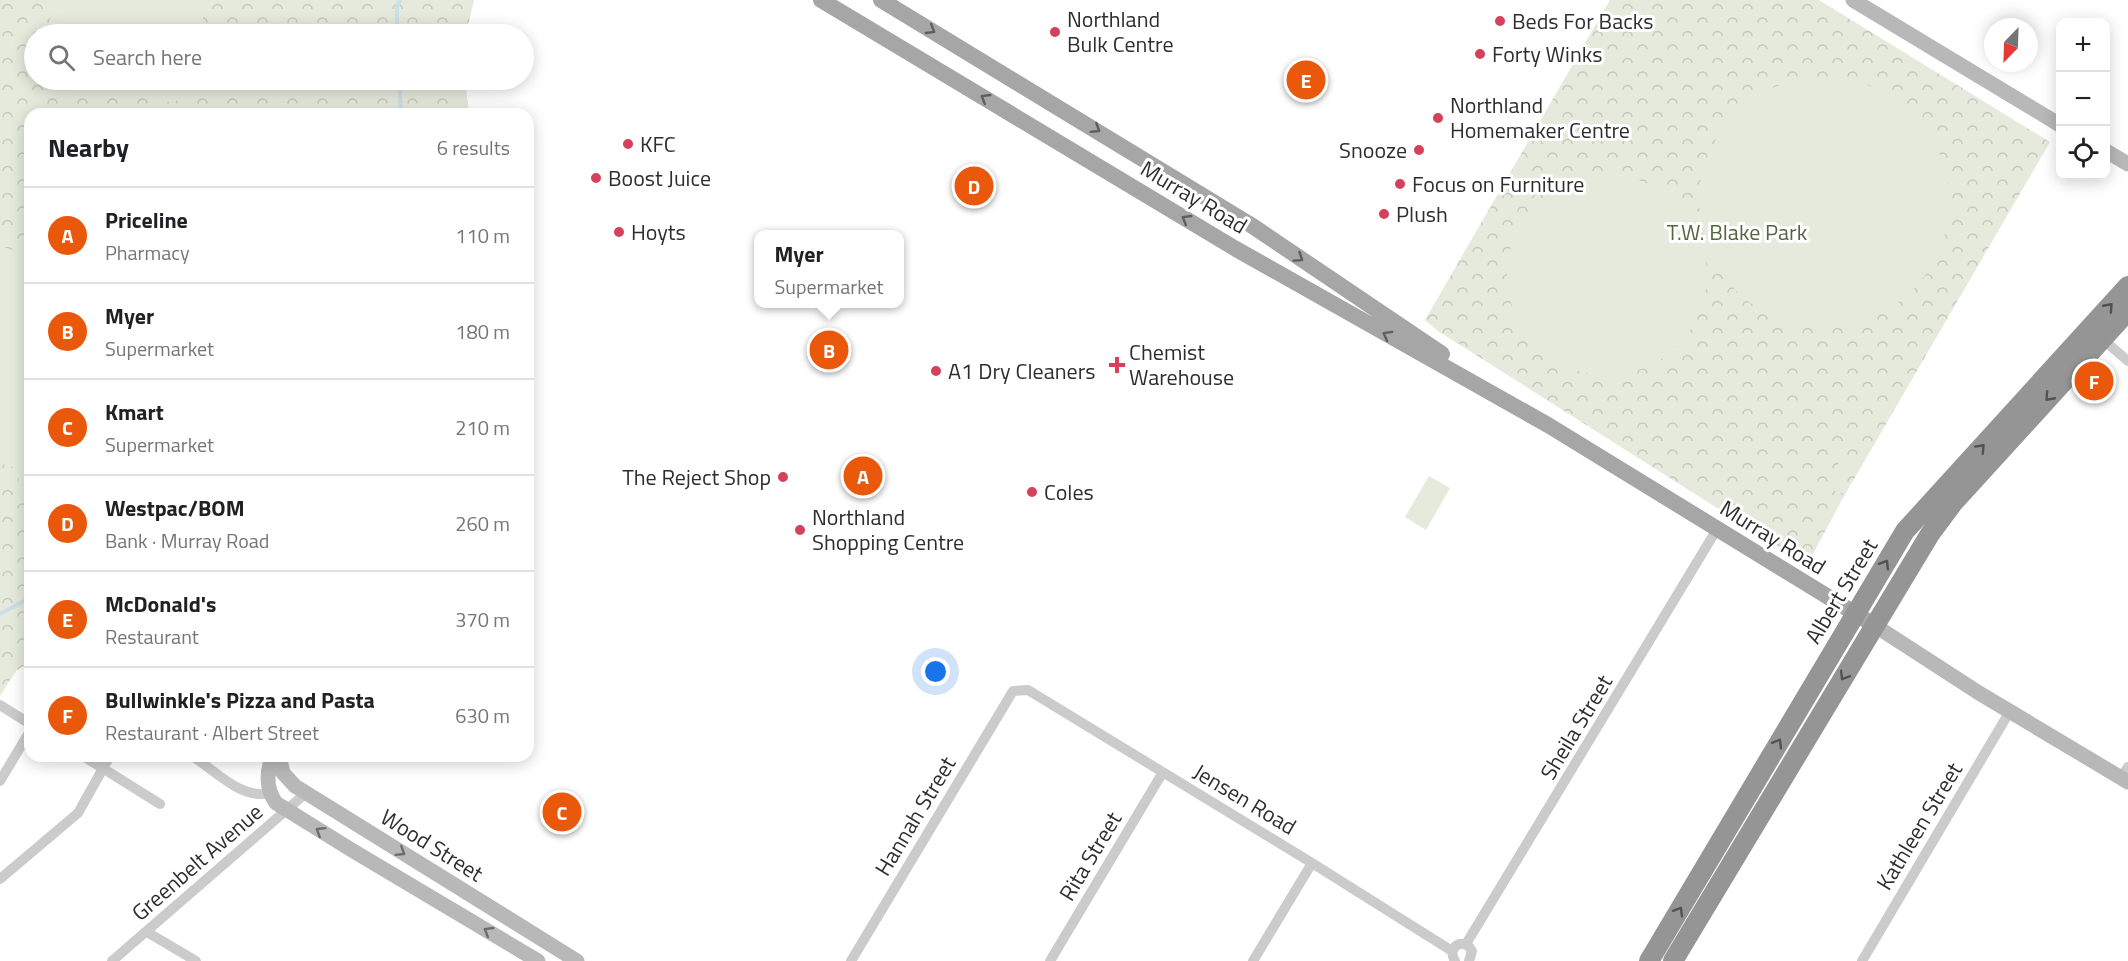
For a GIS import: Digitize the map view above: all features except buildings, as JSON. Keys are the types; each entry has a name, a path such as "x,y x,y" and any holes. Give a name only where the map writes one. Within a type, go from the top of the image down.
{"highway":[{"name":"Albert Street","path":"1649,961 1905,531 1947,497 2097,333 2128,286"},
{"name":"Albert Street","path":"2097,333 2128,311"},
{"name":"Albert Street","path":"1673,961 1930,534 1947,497"},
{"path":"1735,815 1754,826"}],"main road":[{"name":"Murray Road","path":"821,0 1236,249 1548,425 1874,625"},
{"name":"Murray Road","path":"881,0 1251,225 1548,425"},
{"path":"1236,249 1251,225"}],"street":[{"path":"1853,0 2056,122"},
{"path":"2110,153 2128,164"},
{"path":"2097,333 2128,361"},
{"name":"Sheila Street","path":"1466,944 1717,529"},
{"name":"Murray Road","path":"1874,625 2010,711 2126,776"},
{"name":"Jensen Road","path":"1013,691 1028,690 1312,863 1454,956"},
{"name":"Hannah Street","path":"851,961 1013,691"},
{"path":"0,705 24,720"},
{"name":"Kathleen Street","path":"1862,961 2010,711"},
{"path":"0,781 24,741"},
{"path":"93,762 160,804"},
{"path":"0,879 78,813 106,762"},
{"path":"201,762 246,792 260,795 300,789"},
{"path":"269,793 267,774 271,762"},
{"name":"Wood Street","path":"280,762 283,773 300,789 577,961"},
{"name":"Rita Street","path":"1050,961 1163,772"},
{"name":"Greenbelt Avenue","path":"112,961 286,810 300,789"},
{"name":"Wood Street","path":"269,793 276,803 286,810 538,961"},
{"path":"350,849 356,838 351,821"},
{"path":"1253,961 1312,863"},
{"path":"147,932 196,961"},
{"path":"1454,956 1459,944 1466,944 1472,951 1470,961"}],"green space":[{"path":"0,0 474,0 468,24 24,24 24,90 466,90 468,108 24,108 24,666 16,671 0,696"},
{"path":"56,0 209,0 201,24 48,24"},
{"name":"T.W. Blake Park","path":"1610,0 1819,0 2050,142 1843,498 1807,565 1438,331 1425,320"},
{"path":"1824,77 1848,79 1872,86 1903,105 1921,123 1940,154 1947,178 1949,202 1947,226 1940,250 1921,281 1903,299 1872,318 1848,325 1824,327 1800,325 1776,318 1745,299 1727,281 1708,250 1701,226 1699,202 1701,178 1708,154 1727,123 1745,105 1776,86 1800,79"},
{"path":"128,90 180,90 175,104"},
{"path":"1597,175 1617,175 1645,182 1678,204 1700,237 1707,265 1707,285 1700,313 1678,346 1645,368 1617,375 1597,375 1569,368 1551,358 1530,339 1511,304 1507,285 1507,265 1514,237 1524,219 1543,198 1578,179"},
{"path":"0,246 24,254 24,471 0,463"},
{"path":"1844,458 1849,459 1843,493 1833,491 1839,460 1843,461"},
{"path":"21,473 24,474 24,497 14,494"},
{"path":"1429,476 1450,488 1426,530 1405,517"}],"waterway":[{"path":"397,24 397,7 400,0"},
{"path":"400,90 401,108"},
{"path":"0,614 24,601"}],"place":[{"name":"Beds For Backs","path":"1500,21"},
{"name":"Northland Bulk Centre","path":"1055,32"},
{"name":"Forty Winks","path":"1480,54"},
{"name":"McDonald's","path":"1306,80"},
{"name":"Northland Homemaker Centre","path":"1438,118"},
{"name":"KFC","path":"628,144"},
{"name":"Snooze","path":"1419,150"},
{"name":"Boost Juice","path":"596,178"},
{"name":"Focus on Furniture","path":"1400,184"},
{"name":"Westpac/BOM","path":"974,186"},
{"name":"Plush","path":"1384,214"},
{"name":"Hoyts","path":"619,232"},
{"name":"Myer","path":"829,350"},
{"name":"Chemist Warehouse","path":"1117,365"},
{"name":"A1 Dry Cleaners","path":"936,371"},
{"name":"Bullwinkle's Pizza and Pasta","path":"2094,381"},
{"name":"Priceline","path":"863,476"},
{"name":"The Reject Shop","path":"783,477"},
{"name":"Coles","path":"1032,492"},
{"name":"Northland Shopping Centre","path":"800,530"},
{"name":"Kmart","path":"562,812"}]}
